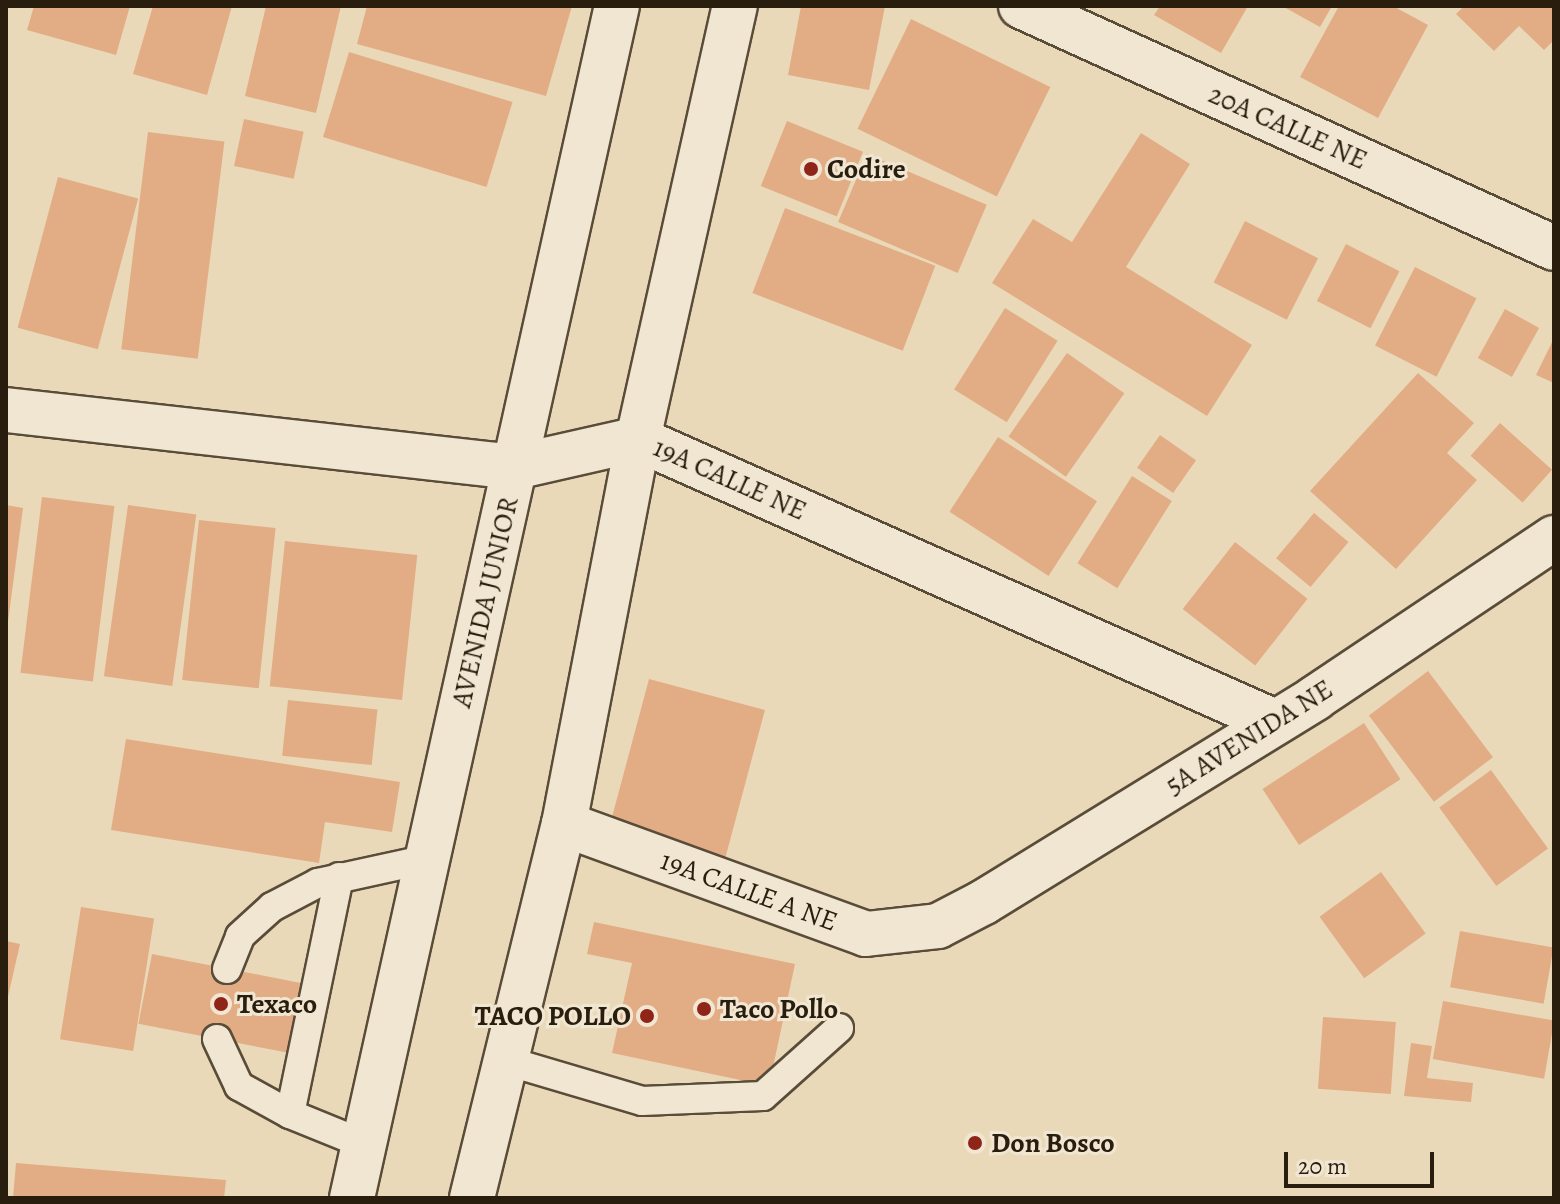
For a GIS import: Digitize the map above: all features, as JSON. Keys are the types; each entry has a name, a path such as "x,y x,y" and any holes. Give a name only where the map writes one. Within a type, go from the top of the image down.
{"street":[{"name":"AVENIDA JUNIOR","path":"352,1198 617,6"},
{"path":"472,1198 564,824 638,439 735,6"},
{"name":"20A CALLE NE","path":"1021,6 1554,248"},
{"name":"19A CALLE NE","path":"6,410 515,467 638,439 1273,721"},
{"name":"5A AVENIDA NE","path":"938,926 984,902 1273,721 1315,698 1554,538"},
{"name":"19A CALLE A NE","path":"564,824 866,934 938,926"}],"lane":[{"path":"227,969 240,936 272,907 339,877 428,859"},
{"path":"290,1114 339,877"},
{"path":"507,1061 642,1101 763,1096 839,1028"},
{"path":"217,1039 239,1086 290,1114 364,1144"}],"building":[{"path":"34,6 130,6 116,55 27,30"},
{"path":"153,6 232,6 207,95 133,74"},
{"path":"266,6 341,6 316,113 245,96"},
{"path":"367,6 572,6 546,96 357,44"},
{"path":"801,6 885,6 869,90 788,75"},
{"path":"1160,6 1248,6 1221,53 1154,15"},
{"path":"1282,6 1332,6 1320,27"},
{"path":"1339,6 1393,6 1428,25 1378,118 1300,77"},
{"path":"1464,6 1554,6 1554,40 1544,50 1519,26 1494,51 1456,14"},
{"path":"911,19 1050,87 997,197 858,129"},
{"path":"349,52 513,102 487,187 323,137"},
{"path":"244,119 304,132 294,179 234,166"},
{"name":"Codire","path":"787,121 863,152 837,217 761,186"},
{"path":"148,132 224,141 198,359 121,349"},
{"path":"1141,133 1190,164 1126,267 1252,345 1207,416 992,283 1033,219 1072,242"},
{"path":"867,154 987,205 958,273 838,222"},
{"path":"58,177 138,198 98,349 18,328"},
{"path":"785,208 935,266 903,351 752,293"},
{"path":"1245,221 1318,258 1287,320 1214,282"},
{"path":"1346,244 1399,271 1370,328 1317,301"},
{"path":"1415,267 1476,298 1437,377 1375,345"},
{"path":"1005,308 1058,341 1007,422 954,389"},
{"path":"1505,309 1539,328 1512,377 1478,358"},
{"path":"1554,338 1554,383 1536,375"},
{"path":"1067,353 1124,393 1066,477 1008,437"},
{"path":"1418,373 1474,423 1447,453 1477,480 1396,569 1310,491"},
{"path":"1500,423 1552,470 1523,503 1471,456"},
{"path":"1160,435 1196,460 1173,493 1137,468"},
{"path":"998,437 1097,501 1048,576 950,512"},
{"path":"1132,476 1172,501 1117,588 1077,563"},
{"path":"42,497 114,506 93,682 20,673"},
{"path":"6,505 23,508 8,622 6,622"},
{"path":"128,505 196,515 172,686 104,676"},
{"path":"1314,513 1348,542 1311,587 1276,558"},
{"path":"199,520 276,528 259,688 182,680"},
{"path":"285,541 417,555 402,700 270,686"},
{"path":"1235,542 1307,599 1255,666 1183,609"},
{"path":"1428,671 1493,757 1434,802 1369,716"},
{"path":"649,679 765,710 724,863 608,832"},
{"path":"288,700 378,709 372,765 282,756"},
{"path":"1364,723 1400,779 1299,845 1263,789"},
{"path":"126,739 400,782 392,832 325,822 319,863 111,830"},
{"path":"1491,770 1548,848 1496,886 1439,808"},
{"path":"1381,872 1426,933 1364,978 1320,917"},
{"path":"81,907 154,919 133,1051 60,1039"},
{"name":"Taco Pollo","path":"594,922 795,964 769,1086 612,1053 632,963 587,954"},
{"path":"1460,931 1554,947 1544,1004 1450,987"},
{"path":"6,941 20,944 7,1001 6,1001"},
{"name":"Texaco","path":"152,954 303,983 290,1053 138,1024"},
{"path":"1443,1001 1554,1021 1544,1079 1433,1059"},
{"path":"1323,1017 1396,1022 1391,1094 1318,1089"},
{"path":"1411,1043 1432,1046 1427,1078 1473,1083 1471,1102 1404,1096"},
{"path":"16,1163 226,1180 224,1198 13,1198"}],"place":[{"name":"Codire","path":"811,169"},
{"name":"Texaco","path":"221,1004"},
{"name":"Taco Pollo","path":"704,1009"},
{"name":"TACO POLLO","path":"647,1016"},
{"name":"Don Bosco","path":"975,1143"}]}
